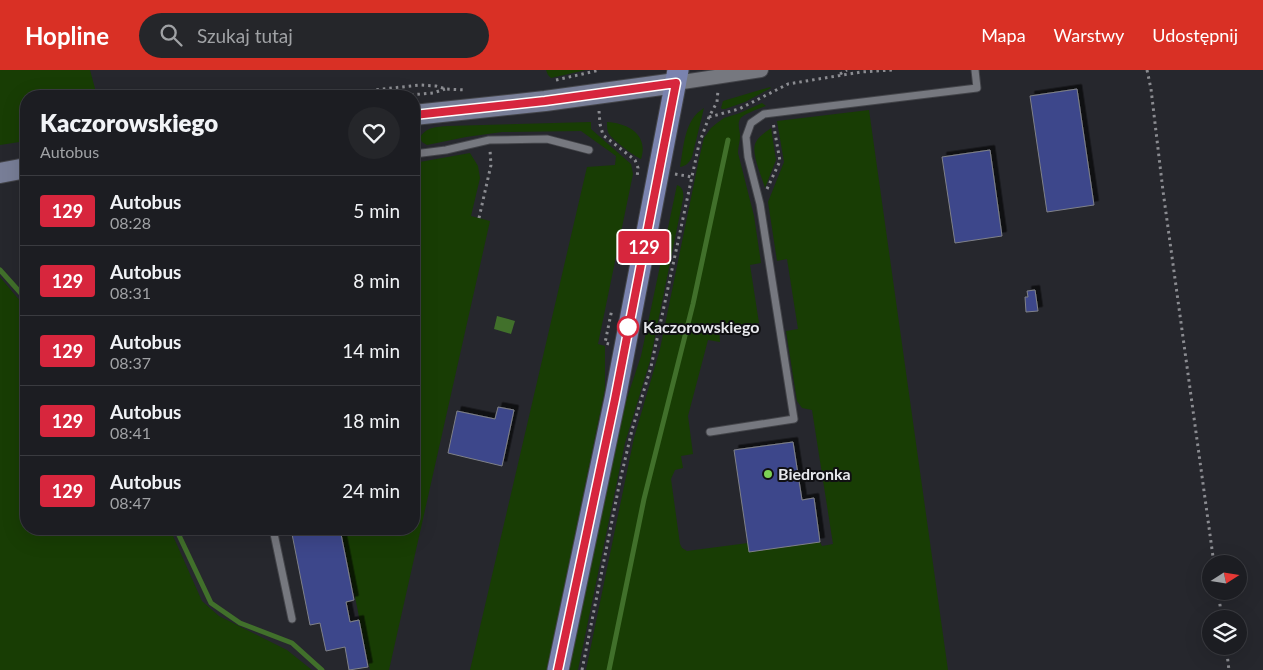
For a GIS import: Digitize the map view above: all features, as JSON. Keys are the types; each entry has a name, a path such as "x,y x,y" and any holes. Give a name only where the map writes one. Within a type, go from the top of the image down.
{"main road":[{"path":"558,670 615,399 677,76"}],"street":[{"path":"420,114 545,101 677,76 761,70"},
{"path":"0,173 20,169"}],"lane":[{"path":"710,432 794,419 760,204 748,157 746,137 752,123 764,114 977,88 976,70"},
{"path":"420,153 446,150 489,140 547,139 589,150"},
{"path":"274,535 292,619"}],"path":[{"path":"837,76 847,70"},
{"path":"709,117 739,109 788,84 861,72 892,70"},
{"path":"1147,70 1213,555"},
{"path":"374,90 414,85 466,90"},
{"path":"420,94 446,89"},
{"path":"760,204 780,161 770,102 767,96"},
{"path":"582,670 620,481 632,430 651,367 699,144 717,102"},
{"path":"600,124 603,135 635,160 638,168"},
{"path":"479,218 491,165 489,140"},
{"path":"1227,655 1229,670"}],"shaded area":[{"path":"0,70 90,70 95,90 20,90 20,142 0,145"},
{"path":"546,70 586,70 551,78"},
{"path":"770,87 745,102 725,109 721,108 723,101"},
{"path":"762,103 766,106 748,113 739,121 740,138 738,153 754,216 761,263 750,265 759,323 719,329 720,342 708,340 688,416 693,454 681,456 683,468 675,470 671,479 680,544 687,551 748,543 749,552 820,542 822,546 833,544 812,410 802,408 797,401 786,331 798,329 787,259 777,261 768,202 784,162 777,121 869,110 948,670 586,670 634,438 660,349 704,138 711,128 724,118"},
{"path":"704,108 692,157 687,164 680,167 689,126 697,113"},
{"path":"591,122 591,129 631,164 633,174 598,344 605,346 605,389 547,670 470,670 587,167 615,165 616,156 581,131 502,132 427,145 420,138 428,130 443,126"},
{"path":"607,122 622,125 635,132 642,143 641,159 611,137"},
{"path":"771,128 776,160 765,188 754,152 756,142"},
{"path":"470,153 478,166 480,178 471,216 490,221 420,532 420,162"},
{"path":"677,185 683,190 683,199 650,361 625,443 578,670 568,670 622,413 641,356"},
{"path":"0,277 20,301 20,535 173,535 202,601 219,616 287,650 312,670 0,670"},
{"path":"497,316 515,321 511,334 494,329"},
{"path":"342,535 419,535 389,670 370,670"}],"building":[{"path":"1077,89 1094,205 1047,212 1030,96"},
{"path":"990,150 1002,236 955,243 942,157"},
{"path":"1035,290 1038,311 1026,312 1025,297 1028,297 1027,291"},
{"path":"498,407 514,410 502,466 448,453 457,411 495,419"},
{"name":"Biedronka","path":"793,442 802,500 814,498 820,542 749,552 734,450"},
{"path":"292,535 341,535 354,600 346,602 350,622 359,620 368,667 349,670 345,647 326,651 320,623 310,625"}],"waterway":[{"path":"609,670 644,499 693,304 728,140"},
{"path":"0,270 20,292"},
{"path":"179,535 211,603 240,623 292,643 322,670"}],"bus line":[{"name":"129","path":"420,114 545,101 676,83 615,399 558,670"}],"place":[{"name":"Kaczorowskiego","path":"628,327"},
{"name":"Biedronka","path":"768,474"}]}
